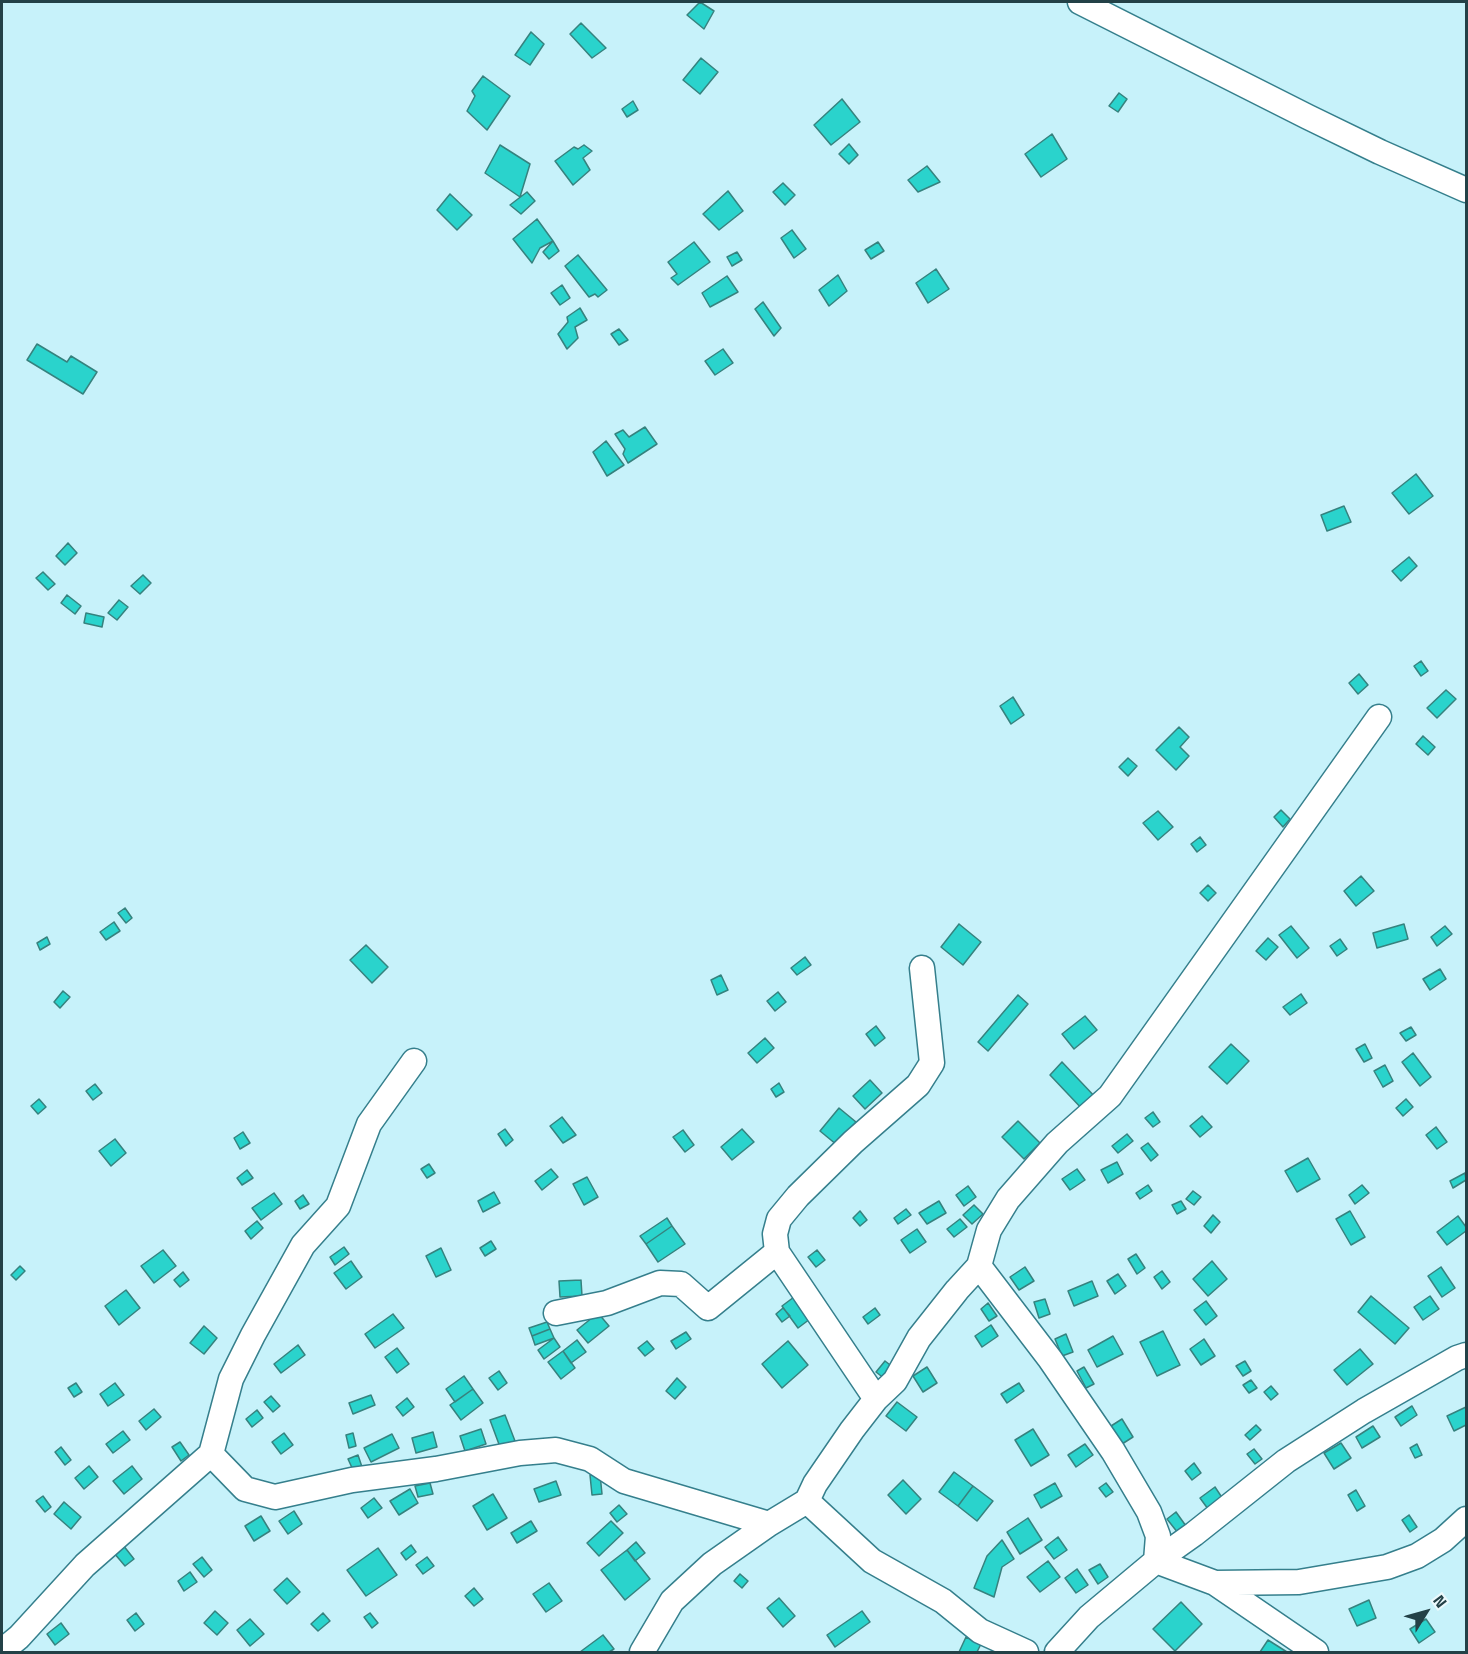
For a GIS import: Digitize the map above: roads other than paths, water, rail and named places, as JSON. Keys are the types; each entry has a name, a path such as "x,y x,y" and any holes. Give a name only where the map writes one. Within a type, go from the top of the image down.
{"street":[{"path":"1080,2 1318,122 1467,190"},
{"path":"642,1653 672,1601 712,1564 769,1524 807,1501 815,1484 876,1399 895,1381 919,1338 979,1266 989,1230 1008,1198 1057,1143 1110,1096 1379,717"},
{"path":"876,1399 777,1251 775,1234 779,1220 798,1196 853,1142 918,1085 932,1063 922,968"},
{"path":"2,1651 19,1637 85,1565 211,1454 231,1380 253,1335 303,1245 338,1206 369,1124 414,1061"},
{"path":"556,1312 607,1303 660,1283 681,1284 708,1308 777,1251"},
{"path":"979,1266 1050,1359 1113,1451 1149,1512 1158,1536 1156,1561"},
{"path":"1057,1653 1089,1617 1156,1561 1286,1461 1364,1411 1456,1358 1467,1355"},
{"path":"211,1454 245,1489 275,1497 352,1480 520,1453 556,1450 590,1459 624,1481 769,1524"},
{"path":"807,1501 872,1561 944,1601 980,1631 1026,1653"},
{"path":"1215,1582 1299,1582 1387,1567 1417,1556 1443,1540 1467,1519"},
{"path":"1156,1561 1215,1582 1316,1653"}]}
